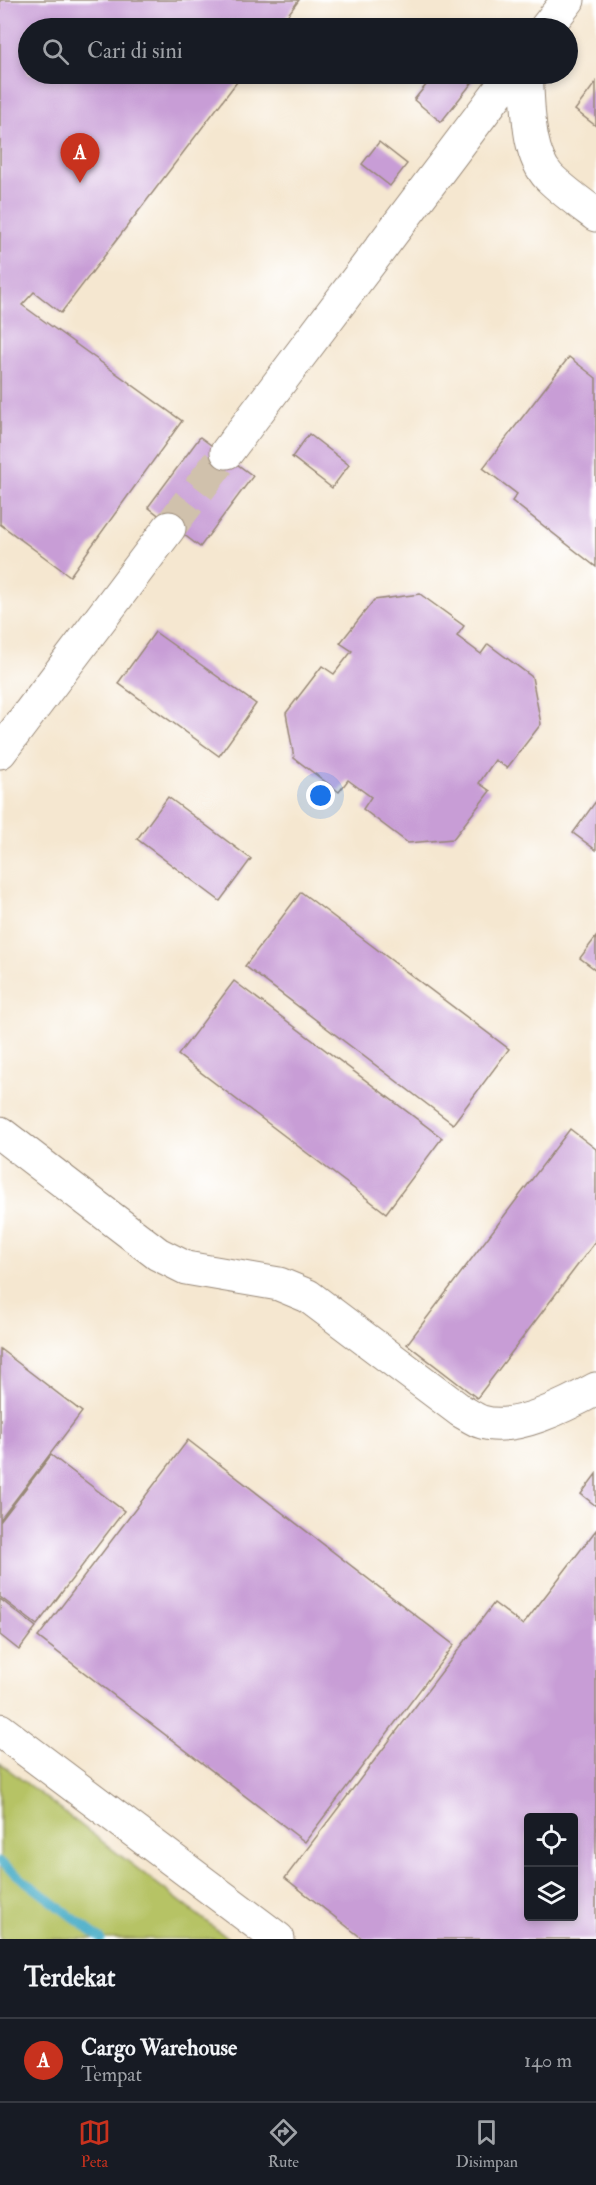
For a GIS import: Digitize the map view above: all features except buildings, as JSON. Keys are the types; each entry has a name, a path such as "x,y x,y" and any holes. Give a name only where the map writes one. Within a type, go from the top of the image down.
{"lane":[{"path":"554,18 568,0"},
{"path":"227,452 504,84"},
{"path":"526,84 532,137 541,167 558,185 596,215"},
{"path":"0,752 169,528"},
{"path":"0,1133 158,1254 186,1268 279,1284 308,1296 461,1411 481,1422 501,1425 522,1421 596,1389"},
{"path":"0,1730 278,1939"}],"green space":[{"path":"0,1763 229,1939 0,1939"}],"waterway":[{"path":"0,1862 101,1939"}],"tunnel":[{"path":"169,528 227,452"}],"place":[{"name":"Cargo Warehouse","path":"80,183"}]}
